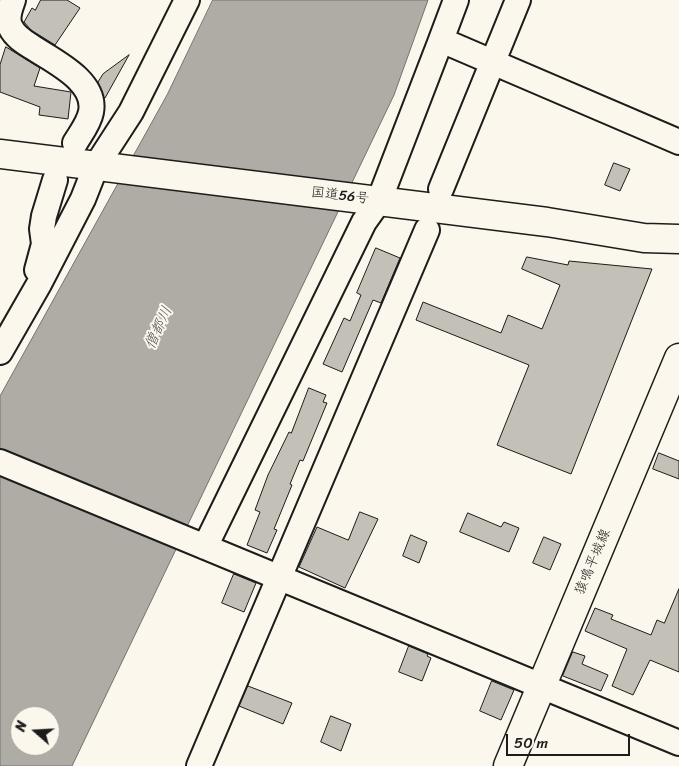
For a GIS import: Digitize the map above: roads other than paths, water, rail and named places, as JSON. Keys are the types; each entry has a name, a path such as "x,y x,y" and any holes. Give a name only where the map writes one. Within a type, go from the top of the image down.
{"main road":[{"name":"国道56号","path":"0,154 547,222 644,238 679,239"},
{"name":"猿鳴平城線","path":"508,766 679,358"}],"street":[{"path":"13,0 8,17 10,27 18,38 78,76 87,90 92,110 75,143"},
{"path":"0,352 39,284 99,166 131,112 187,0"},
{"path":"200,544 364,222 366,199 441,40 456,0"},
{"path":"441,189 518,0"},
{"path":"441,40 679,142"},
{"path":"39,284 36,276 44,244 42,228 55,180"},
{"path":"199,766 427,230"},
{"path":"0,462 679,743"}],"water":[{"name":"僧都川","path":"213,0 428,0 394,95 72,766 0,766 0,396 167,95"}]}
